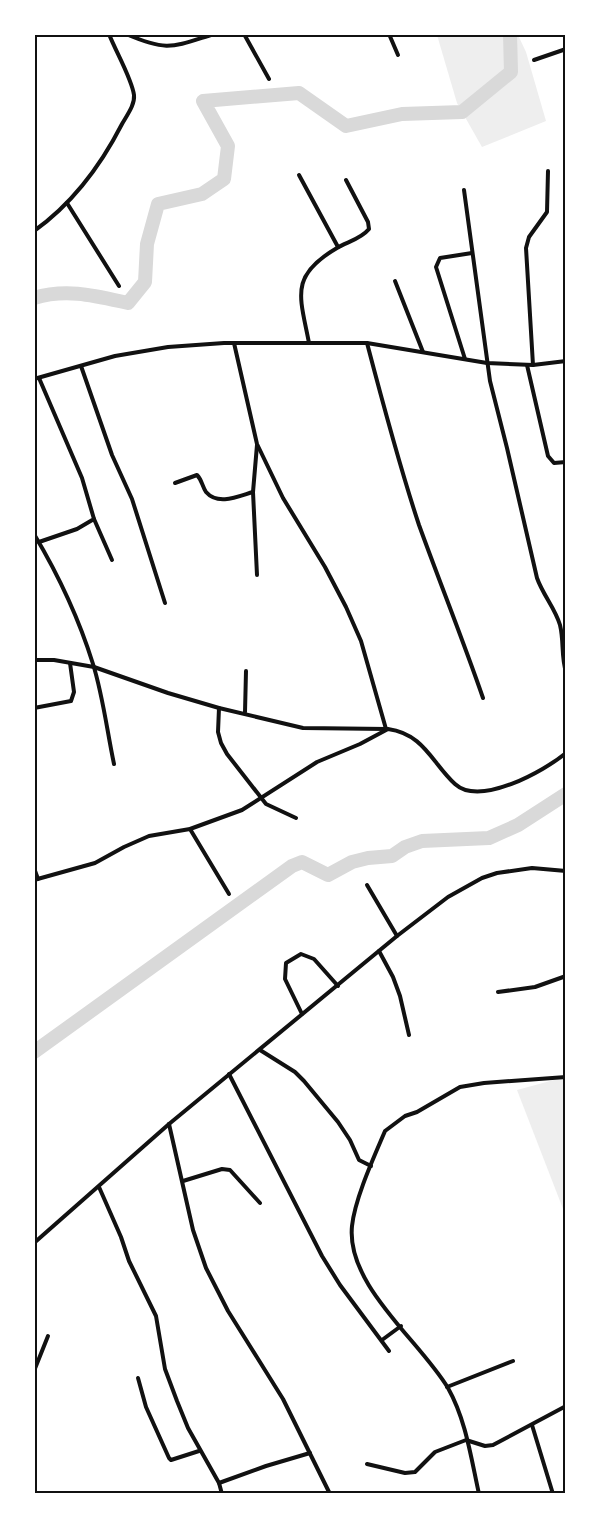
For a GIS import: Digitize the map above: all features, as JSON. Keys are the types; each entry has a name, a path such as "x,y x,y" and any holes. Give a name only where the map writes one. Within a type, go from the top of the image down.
{"street":[{"path":"34,231 53,218 104,158 133,103 133,90 109,34"},
{"path":"126,34 149,44 174,46 214,34"},
{"path":"244,34 270,79"},
{"path":"389,34 398,56"},
{"path":"534,60 566,49"},
{"path":"533,365 526,248 529,237 547,212 548,171"},
{"path":"299,175 339,247"},
{"path":"309,343 300,296 303,279 320,259 369,229 368,222 346,180"},
{"path":"464,190 487,363 537,578 561,630 566,672"},
{"path":"67,203 119,286"},
{"path":"465,359 436,267 440,258 472,253"},
{"path":"395,281 423,352"},
{"path":"112,560 94,519 82,478 37,378 115,356 168,347 234,343 367,344 487,363 533,365 566,361"},
{"path":"234,343 257,444 283,498 325,567 346,607 361,641 387,729"},
{"path":"367,344 388,425 419,524 460,630 483,698"},
{"path":"527,365 534,404 548,456 554,463 566,462"},
{"path":"81,366 112,455 132,499 165,603"},
{"path":"257,444 254,492 257,575"},
{"path":"175,483 197,474 206,491 214,499 226,499 254,492"},
{"path":"39,542 77,529 94,519"},
{"path":"34,534 72,605 94,667 114,764"},
{"path":"34,660 94,667 152,688 219,708 245,712 303,728 387,729 407,735 433,757 454,784 464,790 476,792 502,787 550,765 566,753"},
{"path":"34,708 71,701 74,692 70,663"},
{"path":"245,712 246,670"},
{"path":"219,708 221,743 227,754 270,807 296,818"},
{"path":"34,868 36,880 94,863 138,840 164,832 190,829 242,810 317,762 360,744 387,729"},
{"path":"190,829 229,894"},
{"path":"35,1241 229,1074 448,897 482,878 498,873 532,868 566,871"},
{"path":"367,885 397,936"},
{"path":"379,951 400,996 409,1035"},
{"path":"302,1014 285,979 286,963 300,954 309,955 338,986"},
{"path":"498,992 535,987 566,976"},
{"path":"260,1050 295,1072 304,1081 341,1127 359,1160 371,1167"},
{"path":"229,1074 322,1256 340,1285 389,1351"},
{"path":"479,1494 458,1407 447,1387 376,1295 363,1274 352,1242 355,1210 386,1131 395,1122 460,1088 484,1083 566,1077"},
{"path":"169,1124 193,1230 206,1268 228,1311 283,1399 330,1494"},
{"path":"183,1181 222,1168 230,1170 260,1203"},
{"path":"99,1187 129,1261 156,1316 165,1369 184,1419 199,1451 219,1483 221,1493"},
{"path":"382,1341 400,1326"},
{"path":"34,1371 48,1336"},
{"path":"447,1387 513,1361"},
{"path":"138,1378 146,1407 169,1458 177,1459 199,1451"},
{"path":"367,1464 405,1473 415,1472 435,1452 466,1440 485,1446 494,1445 566,1407"},
{"path":"532,1425 553,1494"},
{"path":"219,1483 310,1453"}],"shaded area":[{"path":"437,35 518,35 526,52 546,121 482,147 457,103"},
{"path":"565,1077 565,1214 517,1090"}],"waterway":[{"path":"34,298 70,293 128,303 145,282 147,244 158,204 202,194 224,179 228,146 203,101 299,93 346,126 402,114 462,112 511,72 510,34"},
{"path":"34,1052 292,866 302,862 328,875 352,862 392,856 405,847 422,841 489,838 518,825 566,794"}]}
